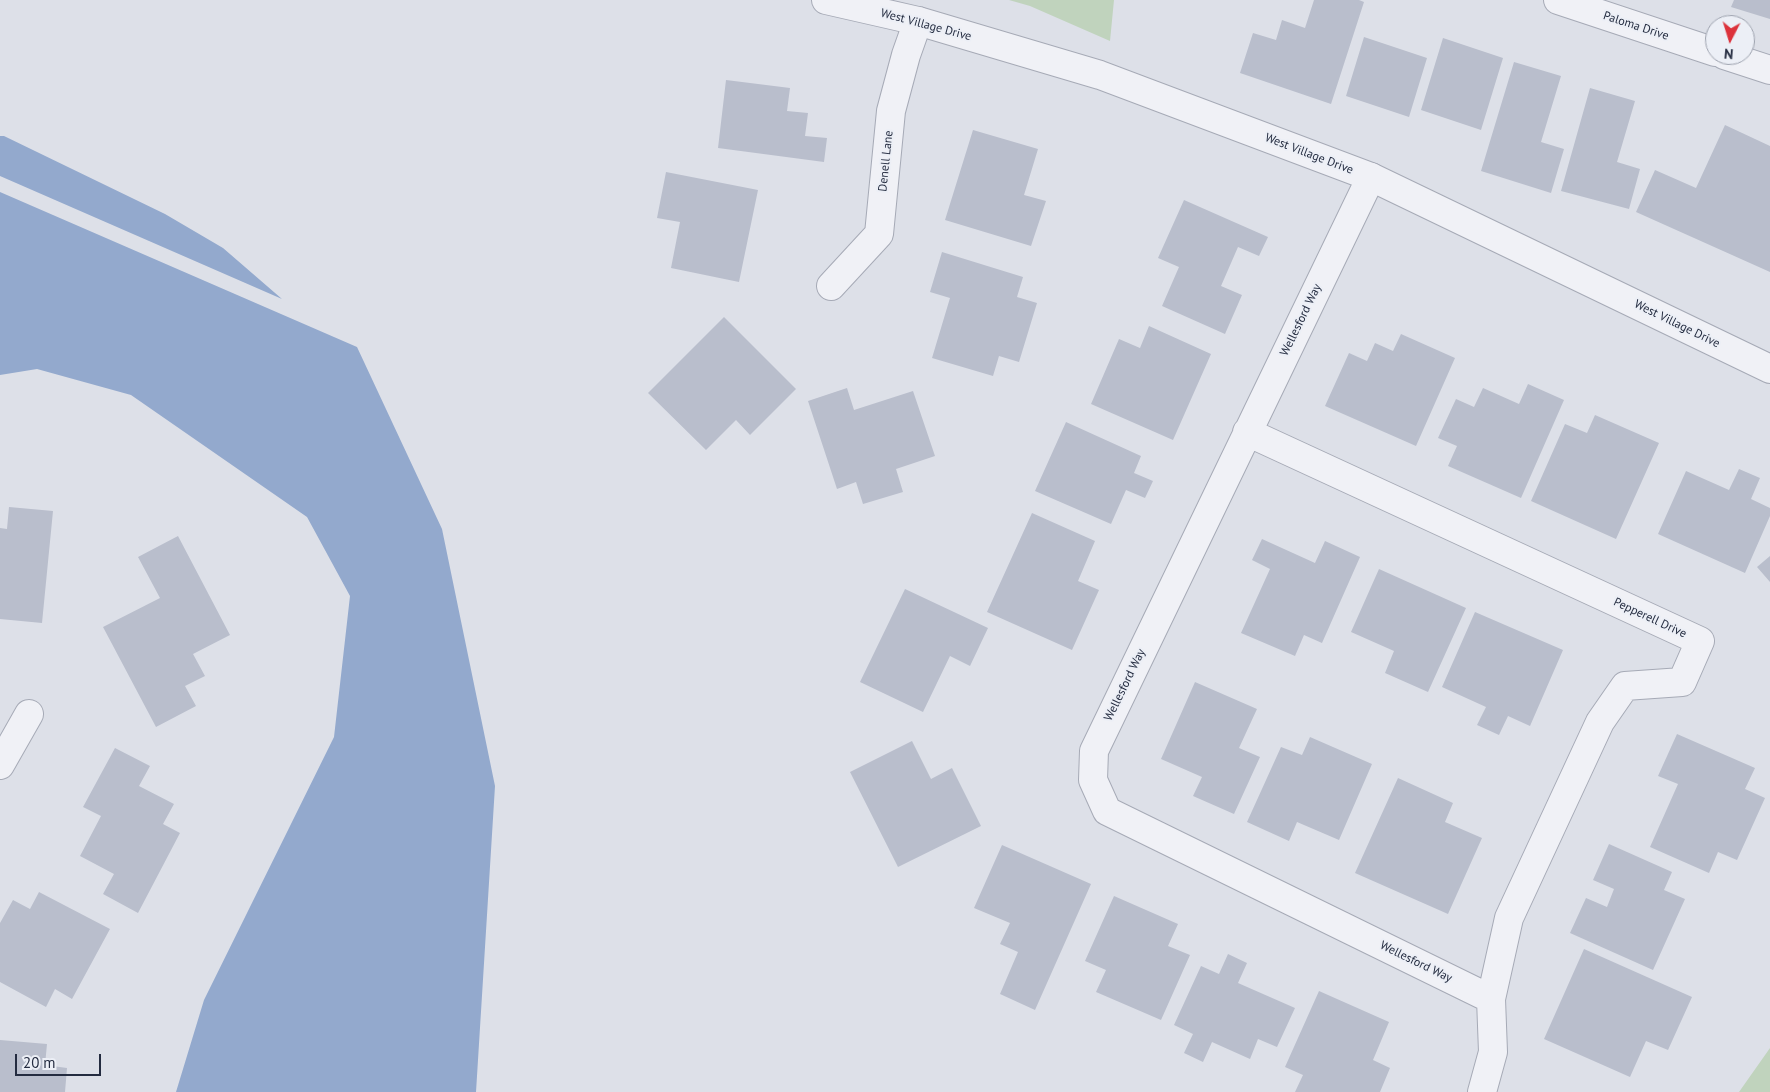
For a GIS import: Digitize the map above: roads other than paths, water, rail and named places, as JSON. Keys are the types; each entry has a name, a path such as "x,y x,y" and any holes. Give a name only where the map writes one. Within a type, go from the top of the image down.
{"street":[{"name":"West Village Drive","path":"826,0 918,21 1100,76 1371,177 1770,368"},
{"name":"Paloma Drive","path":"1558,0 1705,49"},
{"name":"Denell Lane","path":"831,286 879,234 891,111 906,55 918,21"},
{"path":"1755,65 1770,70"},
{"name":"Wellesford Way","path":"1371,177 1094,751 1093,780 1107,811 1491,999"},
{"name":"Pepperell Drive","path":"1247,432 1700,641 1682,682 1624,686 1600,722 1509,918 1491,999 1493,1052 1482,1092"},
{"path":"0,765 28,714"}],"water":[{"path":"0,136 4,136 165,214 223,248 282,299 0,176"},
{"path":"0,192 357,347 442,529 495,786 476,1092 176,1092 204,1000 334,737 350,596 307,517 131,395 37,369 0,375"}]}
